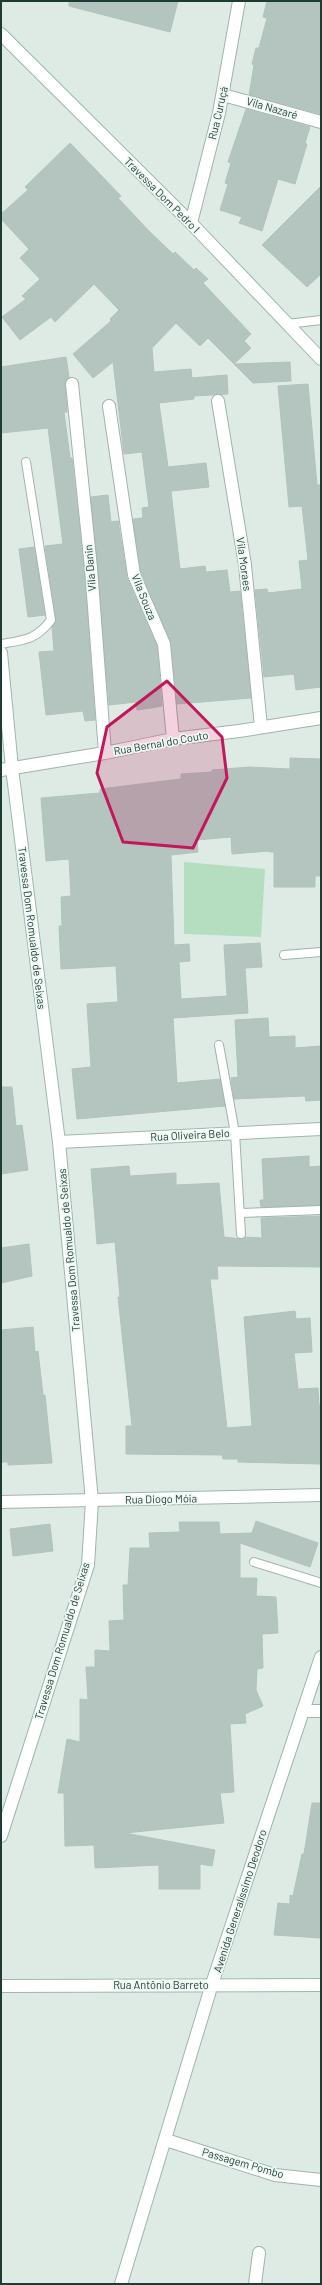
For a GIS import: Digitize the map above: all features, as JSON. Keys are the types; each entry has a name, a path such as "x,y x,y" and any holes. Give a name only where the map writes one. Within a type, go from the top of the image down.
{"street":[{"name":"Rua Curuçá","path":"191,223 223,94 239,1"},
{"name":"Travessa Dom Pedro I","path":"1,34 191,223 321,359"},
{"name":"Vila Nazaré","path":"223,94 321,122"},
{"name":"Vila Danin","path":"72,384 90,568 105,753"},
{"name":"Vila Moraes","path":"218,402 245,565 261,727"},
{"name":"Vila Souza","path":"109,406 134,575 164,644 173,739"},
{"name":"Travessa Dom Romualdo de Seixas","path":"1,653 7,769 59,1142 92,1501 88,1565 1,1836"},
{"name":"Rua Bernal do Couto","path":"7,769 105,753 173,739 321,718"},
{"name":"Rua Oliveira Belo","path":"59,1142 321,1129"},
{"name":"Rua Diogo Móia","path":"1,1502 321,1495"},
{"name":"Avenida Generalíssimo Deodoro","path":"121,2284 166,2140 212,1984 321,1657"},
{"path":"303,1711 321,1712"},
{"name":"Rua Antônio Barreto","path":"1,1986 212,1984 321,1985"},
{"name":"Passagem Pombo","path":"166,2140 275,2175 321,2180"},
{"path":"254,2284 260,2254"}],"lane":[{"path":"287,324 321,320"},
{"path":"1,644 33,637 43,631 51,620 26,462"},
{"path":"284,955 321,952"},
{"path":"219,1046 235,1133 241,1234"},
{"path":"240,1213 321,1210"},
{"path":"254,1562 321,1583"}],"highlighted area":[{"path":"167,681 222,737 227,778 193,848 123,842 97,773 107,727"}],"green space":[{"path":"184,862 265,869 261,937 184,934"}],"building":[{"path":"69,1 178,1 170,32 69,6"},
{"path":"267,1 321,1 321,114 249,95 254,65 252,64 256,48 259,48 267,18 263,17"},
{"path":"246,109 310,127 305,143 307,144 295,184 278,179 262,231 239,223 242,217 220,210 228,184 225,183 231,163 228,162"},
{"path":"70,143 121,196 118,198 149,231 173,254 175,252 194,270 196,268 208,279 203,283 251,334 244,341 251,348 234,364 208,338 200,346 176,323 152,348 154,372 191,369 192,378 227,375 228,394 194,396 194,399 159,403 168,467 206,463 209,487 171,491 180,569 205,566 206,572 227,570 230,592 240,591 251,698 177,704 171,643 141,573 133,519 143,518 142,508 149,507 142,452 124,454 113,362 93,378 73,354 111,321 110,319 119,310 94,284 55,322 51,317 20,340 2,317 26,299 22,296 40,279 20,258 29,249 1,219 1,214 28,190 25,187"},
{"path":"321,186 321,274 307,287 262,245"},
{"path":"66,357 69,377 65,384 67,412 64,412 70,458 72,458 84,569 95,720 85,721 83,711 46,715 39,652 54,651 52,627 56,619 45,546 63,544 48,428 1,433 1,367"},
{"path":"290,362 291,381 253,383 234,364"},
{"path":"308,384 317,485 321,485 321,687 296,690 294,674 264,677 255,590 267,589 268,593 302,589 299,561 308,560 302,506 289,507 278,386"},
{"path":"108,495 111,522 118,521 127,578 157,646 162,706 137,710 136,702 109,705 91,497"},
{"path":"34,547 45,615 28,617 19,549"},
{"path":"290,758 321,759 321,876 315,876 315,887 274,887 274,852 269,851 232,854 231,837 197,840 198,852 171,855 174,945 189,944 190,961 179,962 181,999 227,996 224,945 260,943 262,967 245,968 248,1013 173,1018 177,1083 220,1079 225,1106 77,1119 72,1069 91,1067 87,1004 118,1002 116,966 61,969 59,926 62,926 61,897 71,896 69,859 46,861 41,798 100,793 100,789 181,779 181,774 212,772 212,770 249,767 290,769"},
{"path":"268,1018 269,1037 295,1036 295,1048 321,1046 321,1100 306,1101 305,1096 234,1099 231,1078 238,1077 235,1020"},
{"path":"1,1087 12,1087 16,1126 22,1125 28,1170 1,1174"},
{"path":"309,1156 309,1167 321,1166 321,1205 261,1207 260,1200 264,1200 262,1159"},
{"path":"129,1166 130,1176 176,1173 176,1185 219,1183 224,1237 241,1239 245,1237 262,1238 261,1218 321,1216 321,1267 217,1266 218,1279 210,1279 227,1428 252,1426 244,1317 295,1311 296,1319 310,1318 312,1352 294,1353 298,1389 318,1388 319,1405 321,1405 321,1464 238,1462 238,1459 223,1459 222,1455 126,1454 126,1426 132,1426 118,1297 120,1297 115,1242 97,1244 91,1169"},
{"path":"29,1244 32,1276 1,1283 1,1248"},
{"path":"33,1327 35,1352 38,1351 43,1395 45,1395 52,1463 8,1465 8,1462 1,1462 1,1330"},
{"path":"256,1521 318,1543 310,1567 240,1543 240,1578 257,1578 256,1596 276,1597 278,1633 262,1634 263,1668 257,1669 256,1690 263,1706 245,1714 246,1723 230,1724 234,1792 220,1793 224,1823 125,1833 215,1850 212,1866 200,1864 200,1889 159,1889 159,1865 95,1868 94,1845 65,1846 64,1793 58,1793 67,1739 80,1742 80,1699 88,1700 86,1667 95,1667 95,1650 110,1651 109,1621 124,1620 123,1585 128,1585 130,1548 150,1548 149,1533 180,1532 179,1522 219,1522 220,1534 252,1533"},
{"path":"50,1524 53,1551 13,1556 10,1529"},
{"path":"312,1803 321,1803 321,1938 274,1935 278,1903 290,1904 290,1895 293,1896 302,1854 304,1854"}]}
